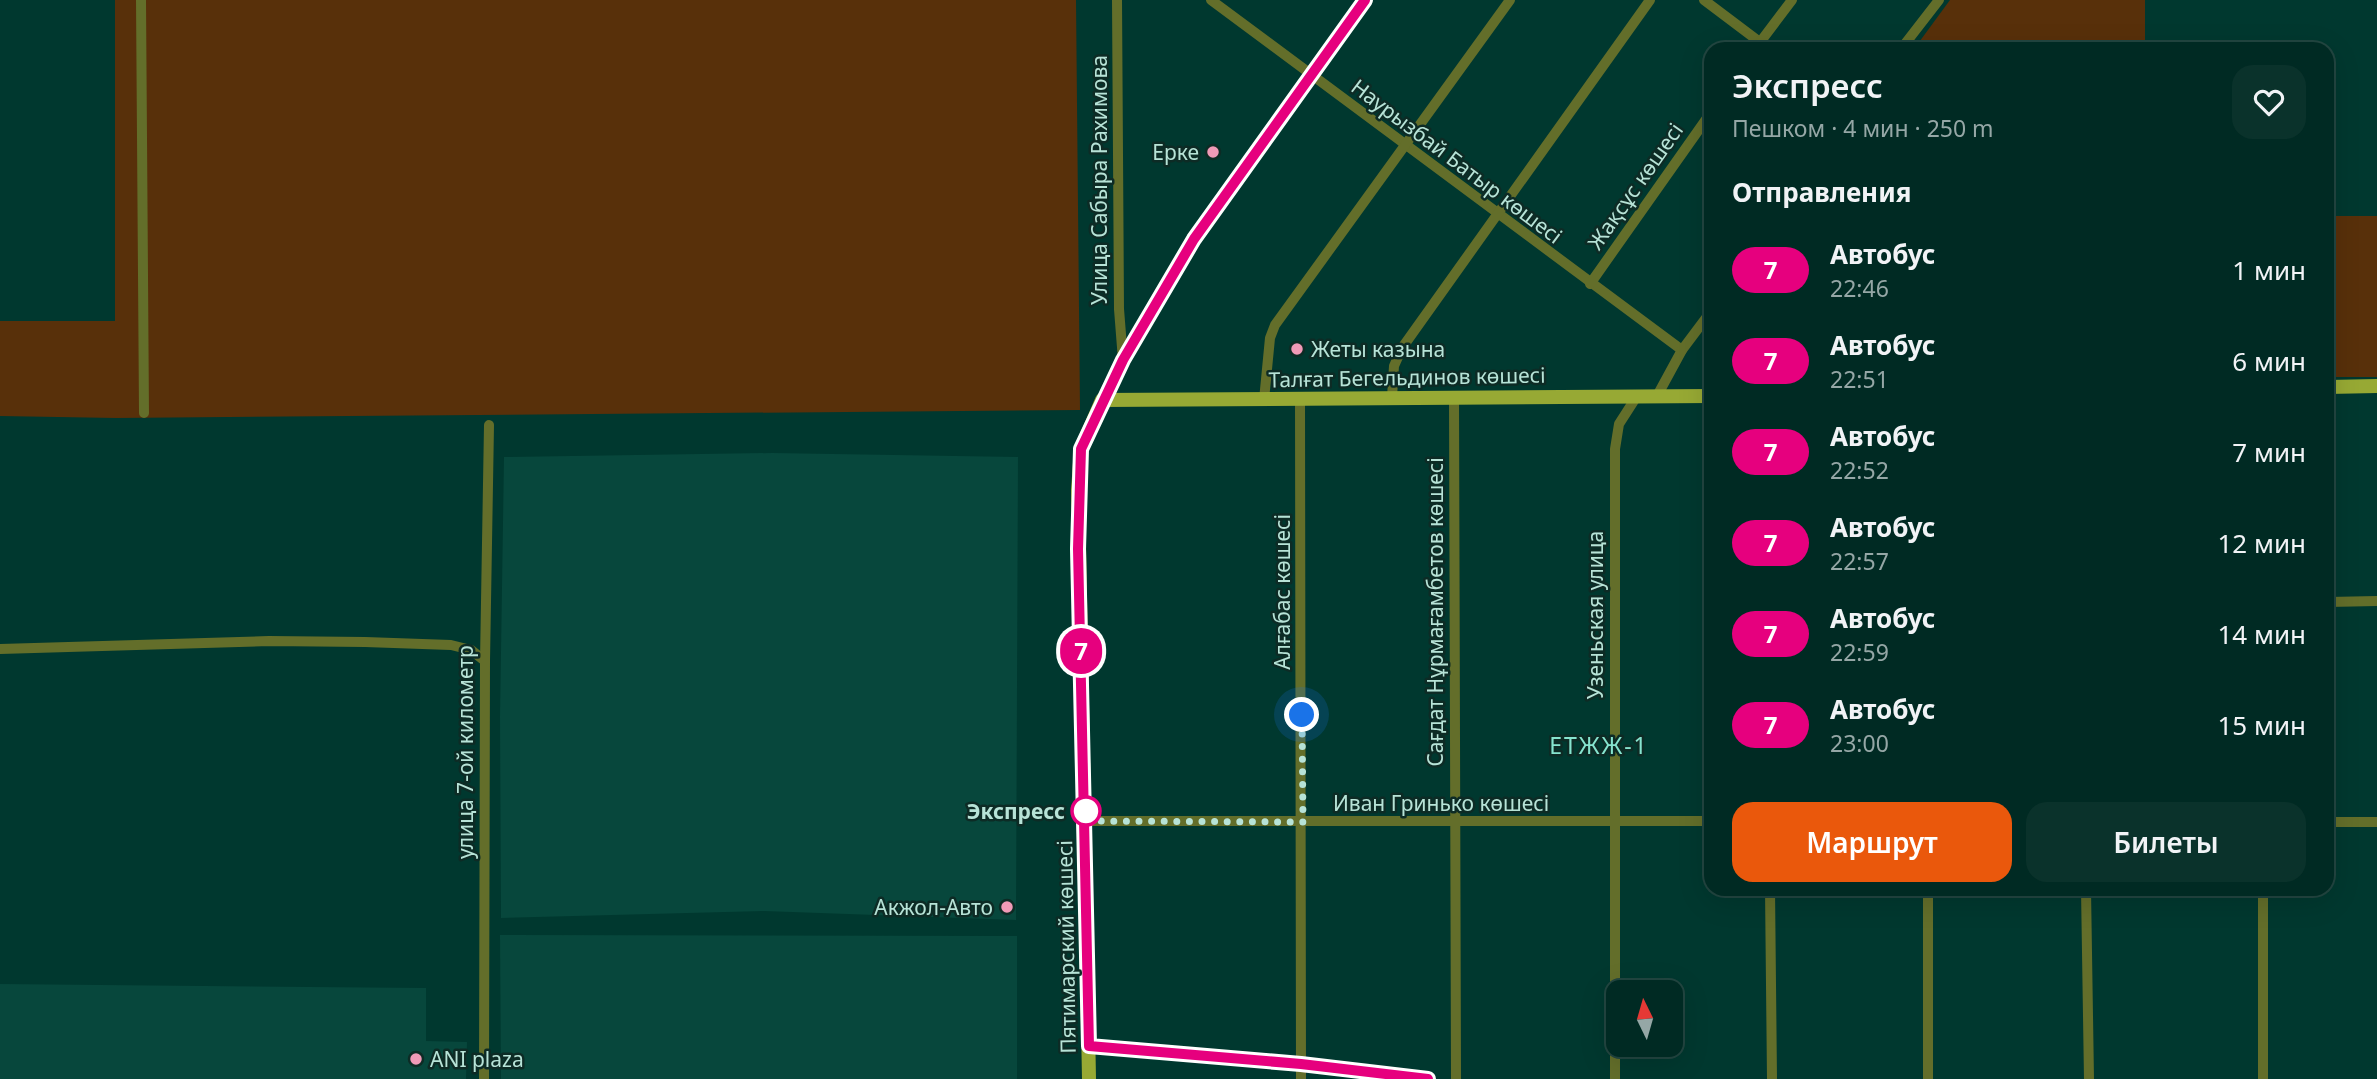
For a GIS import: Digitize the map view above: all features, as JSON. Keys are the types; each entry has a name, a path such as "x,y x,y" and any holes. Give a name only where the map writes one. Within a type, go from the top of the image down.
{"main road":[{"path":"2334,387 2377,386"},
{"name":"Талғат Бегельдинов көшесі","path":"1102,400 1704,396"},
{"name":"Пятимарский көшесі","path":"1089,1079 1078,499 1080,456 1085,437 1102,400"}],"street":[{"path":"141,0 144,412"},
{"name":"Улица Сабыра Рахимова","path":"1117,0 1119,309 1123,360"},
{"name":"Наурызбай Батыр көшесі","path":"1211,0 1495,214 1682,350"},
{"path":"1102,400 1194,239 1366,0"},
{"path":"1264,400 1272,331 1510,0"},
{"path":"1392,397 1394,366 1399,352 1650,0"},
{"path":"1704,0 1756,42"},
{"path":"1765,42 1793,0"},
{"path":"1906,42 1939,0"},
{"name":"Жақсұс көшесі","path":"1590,284 1704,122"},
{"path":"1657,396 1682,350 1704,321"},
{"name":"Узеньская улица","path":"1615,1079 1615,449 1619,424 1637,396"},
{"name":"Сағдат Нұрмағамбетов көшесі","path":"1454,397 1456,1079"},
{"name":"Алғабас көшесі","path":"1300,398 1303,822 1301,1079"},
{"name":"улица 7-ой километр","path":"484,1079 485,661 489,425"},
{"path":"2334,602 2377,601"},
{"path":"0,649 268,641 365,642 451,645 471,650 485,661"},
{"name":"Иван Гринько көшесі","path":"1086,821 1704,821"},
{"path":"2334,822 2377,822"},
{"path":"1770,896 1772,1079"},
{"path":"1928,896 1928,1079"},
{"path":"2086,896 2089,1079"},
{"path":"2263,896 2263,1079"},
{"path":"1089,1046 1301,1064 1428,1079"}],"shaded area":[{"path":"115,0 1076,0 1080,410 116,418 0,416 0,321 115,321"},
{"path":"1950,0 2145,0 2145,42 1919,42"},
{"path":"2334,216 2377,216 2377,377 2334,377"},
{"path":"772,453 1018,457 1016,920 764,911 501,918 500,717 504,457"},
{"path":"500,935 1017,936 1017,1079 501,1079"},
{"path":"0,984 426,988 426,1041 467,1042 466,1079 0,1079"}],"bus line":[{"name":"7","path":"1365,0 1194,239 1123,360 1087,431 1081,449 1078,478 1078,549 1089,1046 1301,1064 1428,1079"}],"place":[{"name":"Ерке","path":"1213,152"},
{"name":"Жеты казына","path":"1297,349"},
{"name":"Экспресс","path":"1086,811"},
{"name":"Акжол-Авто","path":"1007,907"},
{"name":"ANI plaza","path":"416,1059"}],"district":[{"name":"ЕТЖЖ-1","path":"1599,745"}],"route":[{"path":"1086,811 1086,821 1303,822 1302,715"}]}
